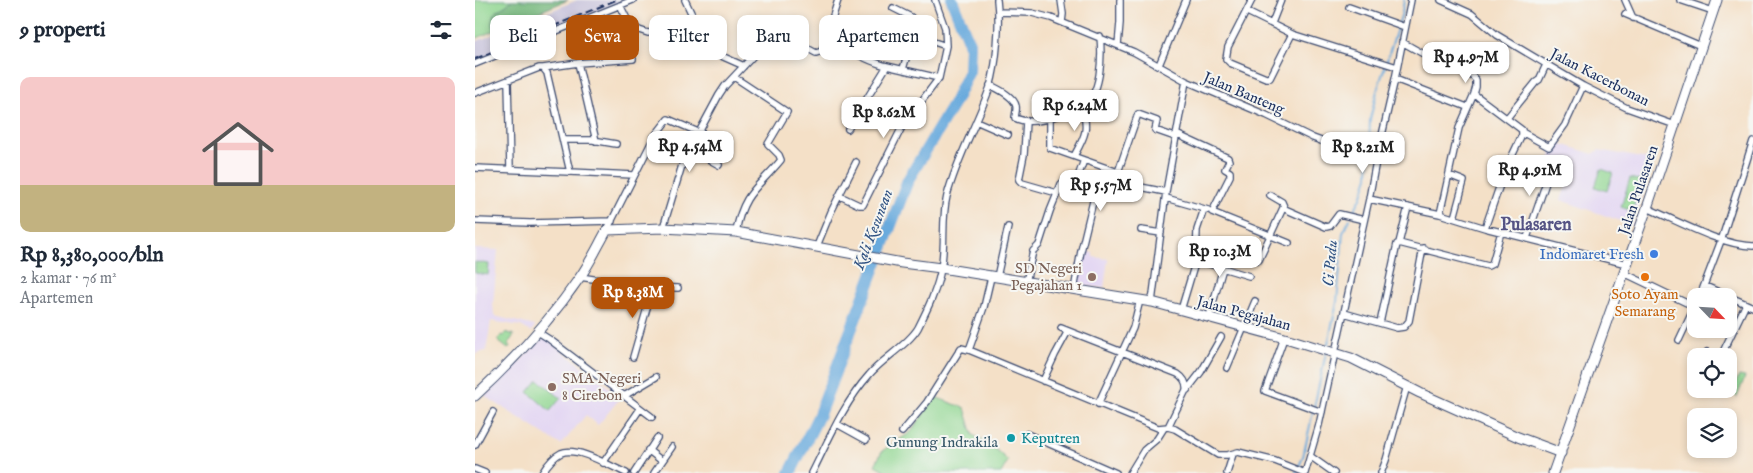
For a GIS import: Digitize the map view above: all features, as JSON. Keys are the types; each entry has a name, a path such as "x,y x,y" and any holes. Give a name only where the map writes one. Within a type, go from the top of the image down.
{"street":[{"path":"475,64 633,0"},
{"path":"685,0 692,15"},
{"path":"833,15 838,0"},
{"path":"840,196 859,206 863,205 902,127 939,78 946,46 945,28 935,0"},
{"path":"812,473 848,402 876,366 914,334 931,298 941,268 944,214 947,197 955,171 990,85 997,38 997,0"},
{"path":"1061,0 1063,14 1061,22"},
{"path":"1118,45 1121,22 1120,0"},
{"path":"1159,65 1186,0"},
{"path":"1252,0 1228,47 1226,59 1230,63 1270,78 1292,34"},
{"path":"1272,23 1281,0"},
{"path":"902,432 927,402 961,348 1158,428 1166,427 1218,455 1224,456 1238,452 1285,464 1304,472 1310,456 1329,351 1344,313 1362,220 1369,199 1374,161 1395,79 1394,66 1402,42 1401,25 1411,0"},
{"name":"Jalan Kacerbonan","path":"1441,0 1473,14 1497,35 1583,86 1627,108 1675,125"},
{"path":"1625,0 1633,18"},
{"path":"1680,0 1713,11"},
{"name":"Jalan Pulasaren","path":"1553,473 1626,269 1717,0"},
{"path":"620,5 628,21 639,30 649,33"},
{"path":"1349,7 1401,25"},
{"path":"893,8 907,15"},
{"name":"Jalan Banteng","path":"998,12 1033,13 1100,36 1159,65 1186,81 1266,115 1313,138 1374,161"},
{"path":"1247,12 1292,34 1394,66"},
{"path":"1625,14 1701,46"},
{"path":"990,85 1002,91 1015,102 1015,118 1026,121 1040,121 1082,108 1095,90 1102,55 1100,36"},
{"path":"663,228 683,162 721,91 769,39 772,38 819,53"},
{"path":"1402,42 1445,66 1458,65 1464,68 1476,80 1474,94 1459,128 1440,214"},
{"path":"937,43 946,46"},
{"path":"727,59 744,66"},
{"path":"475,94 539,68 619,60"},
{"path":"870,60 887,66 939,78"},
{"path":"903,69 906,60"},
{"path":"578,63 596,141"},
{"path":"1507,118 1539,80 1546,65"},
{"path":"848,129 887,66"},
{"path":"543,68 547,73 570,172"},
{"path":"734,77 787,112 768,144 779,155 781,160 756,185 747,198 736,232"},
{"path":"1395,79 1467,107"},
{"path":"508,81 510,169"},
{"path":"1152,302 1166,195 1186,81"},
{"path":"1474,94 1523,132 1549,147 1565,126 1583,86"},
{"path":"1074,156 1086,132 1086,120 1082,108"},
{"path":"1212,212 1230,176 1230,172 1225,169 1229,158 1176,136 1155,130 1157,120 1138,114 1116,178 1119,183 1166,195 1289,243"},
{"path":"475,396 521,352 580,277 612,221 654,137 668,118 699,132"},
{"path":"1050,118 1050,147 1118,172"},
{"path":"976,121 1008,135"},
{"path":"1026,121 1024,155 1019,180 1022,183 1057,193"},
{"path":"1485,228 1504,173 1523,132"},
{"path":"563,140 616,144"},
{"path":"1753,141 1705,286 1753,307"},
{"path":"690,149 719,165"},
{"path":"1075,185 1085,160"},
{"path":"817,246 831,212 856,162"},
{"path":"1527,238 1553,162"},
{"path":"475,168 634,175"},
{"path":"1449,175 1464,181 1454,218"},
{"path":"1026,282 1033,250 1039,246 1057,193 1063,182 1094,190 1095,193 1074,290"},
{"path":"1259,260 1283,208 1282,202 1270,195"},
{"path":"1369,199 1440,214 1485,228 1527,238 1626,269 1687,301"},
{"path":"1283,208 1326,227 1330,226 1338,214 1362,220"},
{"path":"1380,323 1397,244 1399,243 1408,208"},
{"path":"1647,208 1721,240 1753,246"},
{"path":"1181,310 1196,260 1197,230 1205,209"},
{"path":"475,221 530,223 612,221"},
{"path":"969,350 1009,227"},
{"name":"Jalan Pegajahan","path":"607,230 663,228 736,232 902,263 1152,302 1351,358 1518,437 1561,453"},
{"path":"1141,230 1161,233"},
{"path":"1399,243 1490,266 1501,232"},
{"path":"1344,313 1401,328 1407,324 1423,248"},
{"path":"1196,260 1249,276"},
{"path":"1209,317 1223,268"},
{"path":"580,277 653,288 678,288"},
{"path":"633,357 653,288"},
{"path":"1098,404 1123,353 1133,328 1140,300"},
{"path":"1227,368 1255,301"},
{"path":"1725,348 1746,304"},
{"path":"1679,340 1687,322"},
{"path":"1061,328 1178,374 1186,383 1187,390"},
{"path":"1043,381 1068,331"},
{"path":"537,332 549,339 652,417"},
{"path":"1130,473 1143,450 1166,427 1221,337"},
{"path":"1284,338 1265,391 1318,411"},
{"path":"624,396 656,377"},
{"path":"1381,473 1387,460 1407,386"},
{"path":"603,463 640,409"},
{"path":"475,445 493,412"},
{"path":"837,424 866,440"},
{"path":"1027,434 1116,473"},
{"path":"634,473 657,438"},
{"path":"654,473 672,447"},
{"path":"648,450 662,461"},
{"path":"542,473 549,462 563,452 570,451 583,454 626,473"},
{"path":"1227,473 1233,454"},
{"path":"1310,456 1334,473"},
{"path":"475,470 485,473"}],"shaded area":[{"path":"577,0 626,0 589,15 566,15 566,25 556,29 556,15 541,15"},
{"path":"490,36 490,56 475,62 475,42"},
{"path":"1555,142 1593,154 1599,150 1653,160 1632,225 1561,200 1572,168 1550,160"},
{"path":"475,249 498,250 493,304 494,316 535,326 531,332 521,326 491,321 486,351 477,353 475,356"},
{"name":"SD Negeri Pegajahan 1","path":"1083,251 1093,253 1093,257 1108,259 1104,288 1076,285 1081,269"},
{"name":"SMA Negeri 8 Cirebon","path":"542,339 547,339 621,397 598,425 586,415 561,445 485,396"}],"green space":[{"path":"475,0 512,0 494,15 490,15 490,32 475,39"},
{"path":"512,0 568,0 532,15 494,15"},
{"path":"1601,169 1613,173 1607,191 1595,187"},
{"path":"1630,178 1642,181 1632,211 1621,207"},
{"path":"475,262 489,264 488,275 475,273"},
{"path":"506,332 514,335 508,344 510,346 508,349 498,341 501,335 503,336"},
{"path":"1739,376 1745,377 1737,397 1737,380"},
{"path":"538,380 561,398 550,411 528,392"},
{"name":"Gunung Indrakila","path":"935,397 965,408 973,435 991,445 1008,461 1001,473 890,473 875,465 882,451 911,432"}],"waterway":[{"name":"Kali Kesunean","path":"790,473 818,417 908,180 954,103 969,71 970,45 952,0"},
{"name":"Ci Padu","path":"1352,214 1361,198 1368,177 1370,119 1402,13 1404,0"},
{"name":"Ci Padu","path":"1327,348 1337,302 1343,233 1350,219"},
{"name":"Ci Padu","path":"1296,473 1303,457 1326,353"}],"railway":[{"path":"475,59 616,0"}],"place":[{"name":"Indomaret Fresh","path":"1654,254"},
{"name":"SD Negeri Pegajahan 1","path":"1092,277"},
{"name":"Soto Ayam Semarang","path":"1645,277"},
{"name":"SMA Negeri 8 Cirebon","path":"552,387"},
{"name":"Keputren","path":"1011,438"}],"district":[{"name":"Pulasaren","path":"1536,224"}]}
